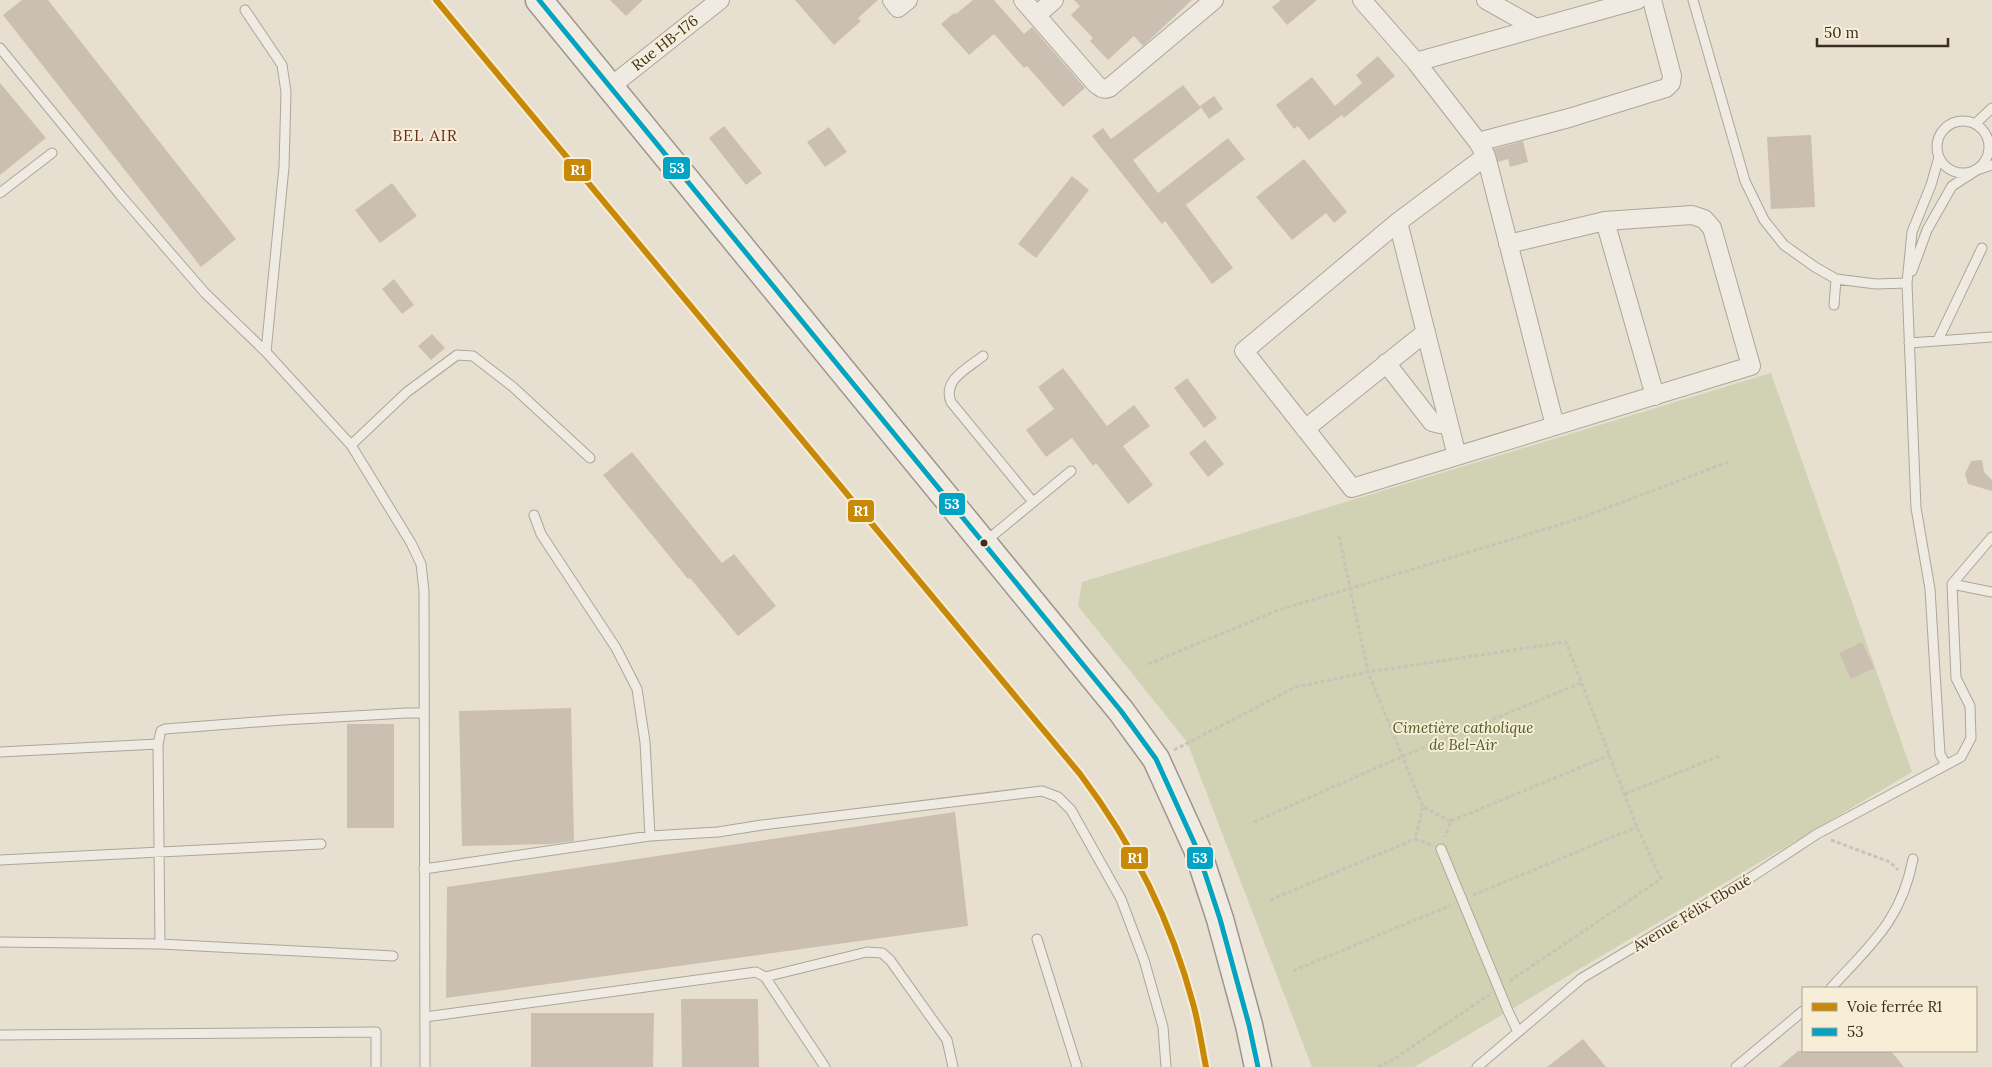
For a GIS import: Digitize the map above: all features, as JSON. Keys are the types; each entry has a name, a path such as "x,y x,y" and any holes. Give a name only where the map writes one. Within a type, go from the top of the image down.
{"street":[{"path":"539,0 1121,711 1156,760 1197,849 1220,919 1249,1025 1258,1067"},
{"name":"Rue HB-176","path":"610,87 720,0"},
{"path":"892,0 898,8 908,0"},
{"path":"1024,0 1102,89 1110,88 1214,0"},
{"path":"1036,15 1054,0"},
{"path":"1362,0 1416,62 1482,149 1555,426"},
{"path":"1486,0 1536,28"},
{"path":"1416,62 1638,0"},
{"path":"1508,244 1605,220 1692,215 1704,218 1712,228 1751,366 1352,488 1244,351 1482,149 1569,118 1666,88 1671,83 1672,76 1652,0"},
{"path":"1605,220 1655,396"},
{"path":"1398,222 1457,456"},
{"path":"1305,429 1426,332"},
{"path":"1386,363 1432,422 1440,424 1448,421"}],"lane":[{"path":"1693,0 1745,181 1764,220 1784,245 1836,279 1876,284 1907,283"},
{"path":"245,10 282,65 286,92 284,167 266,352"},
{"path":"0,48 102,173 205,293 266,352 351,445 412,543 421,564 424,591 425,1067"},
{"path":"1975,124 1992,108"},
{"path":"1907,283 1927,230 1952,186 1984,164 1989,150 1990,135 1975,124 1960,121 1949,125 1943,131 1938,142 1939,157 1931,185 1912,232 1907,283 1916,508 1930,589 1940,754 1946,765"},
{"path":"0,193 52,153"},
{"path":"1939,157 1949,169 1958,172 1970,172 1992,165"},
{"path":"1938,340 1982,248"},
{"path":"1834,305 1836,279"},
{"path":"1909,344 1992,336"},
{"path":"351,445 407,392 457,355 473,356 513,387 590,458"},
{"path":"983,356 953,380 948,389 948,396 1033,502"},
{"path":"984,543 1071,471"},
{"path":"534,515 541,534 616,648 637,689 645,742 650,836"},
{"path":"1992,537 1952,584 1992,592"},
{"name":"Avenue Félix Eboué","path":"1477,1067 1576,982 1753,876 1817,834 1961,757 1971,738 1970,706 1956,678 1952,584"},
{"path":"160,944 159,734 165,729 283,720 406,713 424,714"},
{"path":"0,752 158,744"},
{"path":"424,869 650,836 718,832 762,824 1027,792 1042,791 1051,793 1071,810 1121,900 1144,960 1163,1027 1166,1067"},
{"path":"0,860 321,844"},
{"path":"1440,849 1498,989 1518,1032"},
{"path":"1832,987 1879,936 1893,916 1908,881 1913,859"},
{"path":"1037,938 1077,1067"},
{"path":"0,942 160,944 393,956"},
{"path":"765,977 867,952 882,953 890,960 947,1040 953,1067"},
{"path":"425,1018 756,972 765,977 825,1067"},
{"path":"1736,1067 1802,1012"},
{"path":"0,1035 376,1032 376,1067"}],"path":[{"path":"1148,664 1279,610 1350,590 1578,519 1728,462"},
{"path":"1340,536 1368,672 1422,808 1415,839"},
{"path":"1156,760 1296,687 1368,672 1566,642 1637,827 1661,880 1378,1067"},
{"path":"1254,822 1401,757 1581,683"},
{"path":"1270,900 1415,839 1440,849 1451,821 1610,755"},
{"path":"1624,794 1722,755"},
{"path":"1422,808 1451,821"},
{"path":"1817,834 1890,862 1908,881"}],"green space":[{"name":"Cimetière catholique de Bel-Air","path":"1771,373 1912,772 1414,1067 1312,1067 1187,742 1078,606 1082,582"}],"building":[{"path":"22,0 48,0 236,239 201,267 3,15"},
{"path":"610,0 643,0 626,16"},
{"path":"795,0 878,0 858,18 861,21 834,45"},
{"path":"973,0 994,0 1024,34 1032,27 1085,88 1063,107 1027,66 1024,68 994,34 969,55 941,24"},
{"path":"1074,0 1192,0 1143,46 1134,36 1108,60 1090,41 1093,38 1071,15 1080,6"},
{"path":"1281,0 1317,0 1287,25 1272,7"},
{"path":"1378,56 1395,76 1344,118 1342,115 1309,140 1298,126 1294,129 1276,105 1312,77 1335,106 1362,83 1356,75"},
{"path":"0,83 46,138 0,175"},
{"path":"1183,85 1201,108 1133,160 1158,193 1228,138 1245,159 1186,205 1233,268 1212,284 1165,221 1162,224 1092,136 1103,128 1111,139"},
{"path":"1214,96 1223,109 1209,119 1200,106"},
{"path":"724,126 762,173 746,185 709,138"},
{"path":"829,127 847,152 825,167 807,142"},
{"path":"1811,135 1815,207 1771,209 1767,137"},
{"path":"1523,141 1528,162 1510,167 1508,159 1498,162 1494,149"},
{"path":"1304,159 1347,212 1334,223 1326,213 1292,240 1256,197"},
{"path":"1072,176 1089,190 1036,258 1018,244"},
{"path":"392,183 417,216 380,243 355,210"},
{"path":"394,279 414,305 402,314 382,289"},
{"path":"432,334 445,348 431,360 418,346"},
{"path":"1063,368 1107,426 1134,405 1150,426 1123,446 1153,485 1128,504 1096,463 1093,466 1072,438 1046,457 1026,430 1054,409 1038,387"},
{"path":"1187,378 1217,418 1204,428 1174,388"},
{"path":"1205,440 1224,464 1208,477 1189,453"},
{"path":"632,452 722,563 734,554 776,606 738,636 690,578 688,579 603,475"},
{"path":"1982,460 1984,472 1992,480 1992,491 1968,484 1965,474 1971,461"},
{"path":"1862,642 1874,668 1851,679 1839,653"},
{"path":"571,708 574,841 551,844 462,846 459,711"},
{"path":"347,724 394,724 394,828 347,828"},
{"path":"955,812 968,926 446,998 447,887"},
{"path":"681,999 758,999 759,1067 682,1067"},
{"path":"531,1013 654,1013 653,1067 531,1067"},
{"path":"1583,1039 1606,1067 1547,1067"},
{"path":"1798,1051 1802,1051 1892,1052 1904,1067 1779,1067"}],"rail line":[{"name":"R1","path":"436,0 1080,774 1134,856 1162,914 1185,975 1194,1007 1206,1067"}],"transit line":[{"name":"53","path":"539,0 1121,711 1156,759 1197,849 1220,919 1249,1025 1258,1067"}],"district":[{"name":"BEL AIR","path":"425,135"}]}
